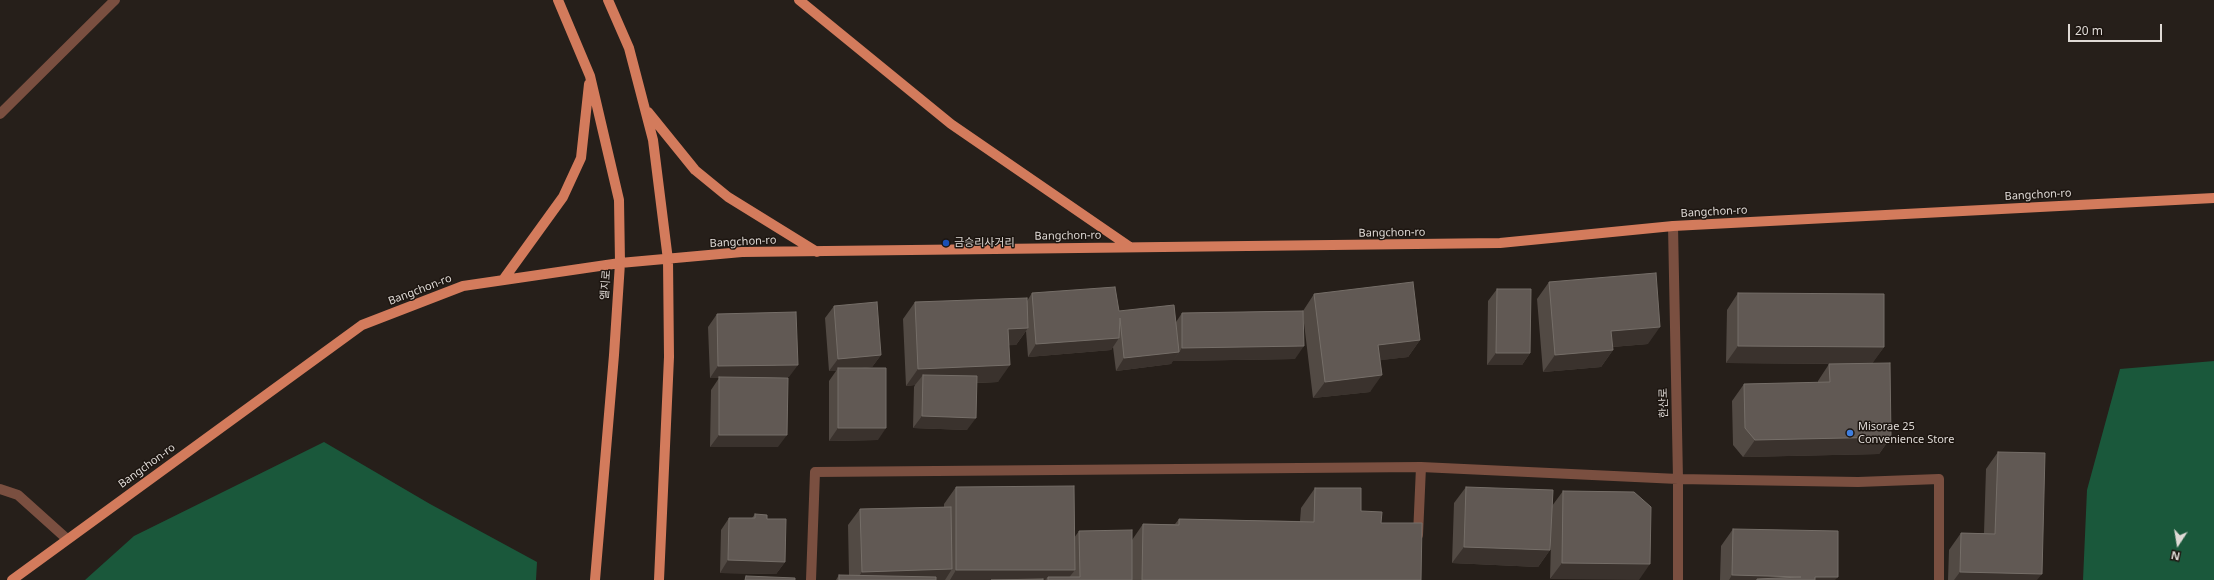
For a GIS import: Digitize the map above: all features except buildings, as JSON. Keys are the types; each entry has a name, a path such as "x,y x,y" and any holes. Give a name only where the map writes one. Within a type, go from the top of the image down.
{"main road":[{"name":"엘지로","path":"558,0 590,76 619,200 620,263 595,580"},
{"path":"608,0 629,48 653,140 668,260 669,357 659,580"},
{"path":"799,0 950,124 1130,247"},
{"path":"503,280 563,197 581,158 590,76"},
{"path":"645,109 695,170 728,197 817,252"},
{"name":"Bangchon-ro","path":"12,580 362,325 463,286 620,263 668,260 742,252 1500,244 1673,226 2214,198"}],"street":[{"path":"0,114 115,0"},
{"name":"한산로","path":"1673,226 1678,479 1678,580"},
{"path":"1417,542 1421,467"},
{"path":"812,580 816,472 1421,467 1678,479 1858,482 1939,478 1939,580"},
{"path":"0,489 18,495 67,539"}],"green space":[{"path":"2214,361 2214,580 2083,580 2087,490 2120,369"},
{"path":"324,442 430,504 537,562 536,580 85,580 134,536"}],"place":[{"name":"금승리사거리","path":"946,243"},
{"name":"Misorae 25 Convenience Store","path":"1850,433"}]}
